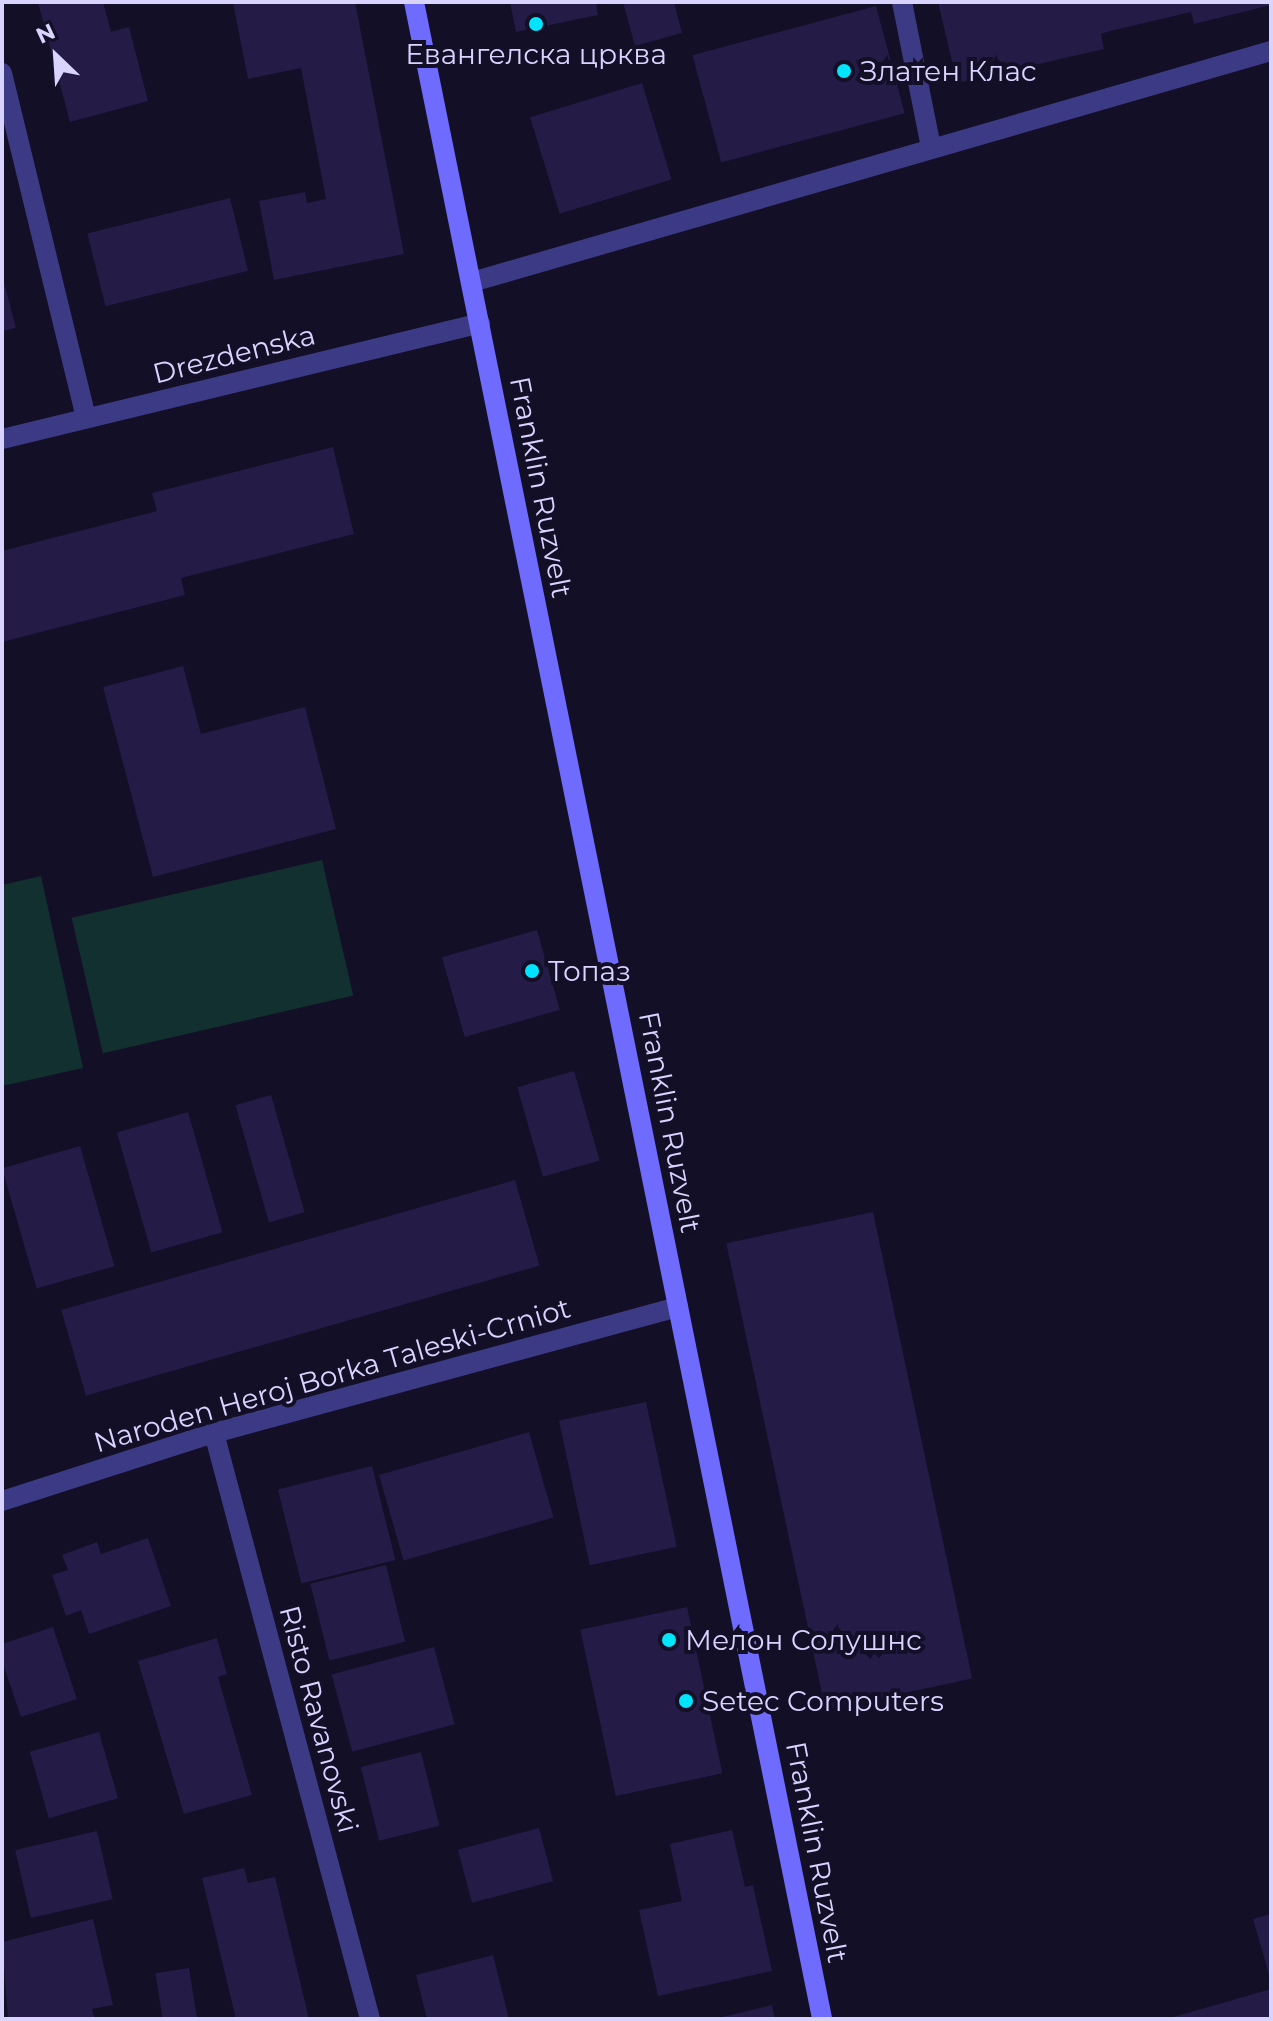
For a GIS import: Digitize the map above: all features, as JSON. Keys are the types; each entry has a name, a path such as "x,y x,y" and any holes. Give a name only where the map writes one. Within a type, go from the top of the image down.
{"street":[{"name":"Franklin Ruzvelt","path":"414,2 822,2019"},
{"path":"902,2 931,147"},
{"path":"472,282 1271,51"},
{"path":"2,73 86,418"},
{"name":"Drezdenska","path":"2,439 480,323"},
{"name":"Naroden Heroj Borka Taleski-Crniot","path":"2,1501 214,1433 678,1307"},
{"name":"Risto Ravanovski","path":"214,1433 370,2019"}],"green space":[{"path":"322,860 353,995 103,1053 72,918"},
{"path":"41,876 83,1068 2,1086 2,885"}],"building":[{"path":"38,2 103,2 111,32 129,27 148,101 70,122"},
{"path":"355,2 404,254 274,280 259,201 305,192 307,203 326,199 301,68 248,79 233,3"},
{"name":"Евангелска црква","path":"510,2 596,2 598,15 516,32"},
{"path":"623,2 674,2 682,33 635,46"},
{"path":"938,2 1271,2 1271,5 1194,24 1191,12 1110,31 1101,34 1104,49 957,83"},
{"path":"876,6 905,113 721,162 692,55"},
{"path":"642,83 672,180 560,214 530,117"},
{"path":"230,198 248,271 106,306 87,234"},
{"path":"2,275 16,328 2,331"},
{"path":"333,447 354,534 181,578 185,595 2,642 2,551 157,511 152,493"},
{"path":"183,666 201,734 305,707 336,829 153,877 103,687"},
{"path":"537,930 560,1010 465,1037 442,957"},
{"path":"574,1071 600,1160 543,1177 517,1087"},
{"path":"271,1095 305,1212 269,1222 235,1105"},
{"path":"188,1112 222,1232 151,1253 117,1132"},
{"path":"80,1146 114,1266 37,1288 2,1168"},
{"path":"515,1180 540,1266 86,1396 61,1310"},
{"path":"873,1212 972,1679 825,1710 726,1243"},
{"path":"646,1402 677,1547 590,1565 559,1421"},
{"path":"529,1432 554,1518 404,1561 379,1475"},
{"path":"372,1466 395,1560 301,1584 278,1489"},
{"path":"148,1538 171,1606 89,1634 81,1610 66,1616 52,1575 68,1570 62,1555 97,1542 101,1554"},
{"path":"386,1565 405,1642 329,1661 310,1584"},
{"path":"687,1607 722,1773 616,1796 580,1630"},
{"path":"53,1627 77,1699 21,1717 2,1661 2,1644"},
{"path":"217,1638 227,1674 218,1677 252,1795 184,1814 138,1661"},
{"path":"434,1647 455,1724 352,1752 332,1674"},
{"path":"99,1732 118,1798 49,1818 30,1752"},
{"path":"421,1752 439,1826 379,1841 361,1767"},
{"path":"539,1828 553,1881 472,1903 458,1850"},
{"path":"732,1830 745,1887 753,1885 772,1971 658,1996 639,1910 682,1901 670,1844"},
{"path":"97,1831 113,1899 31,1918 15,1850"},
{"path":"244,1868 248,1883 275,1877 309,2019 236,2019 202,1878"},
{"path":"1271,1914 1271,1978 1270,1978 1253,1919"},
{"path":"93,1919 113,2005 92,2009 95,2019 8,2019 2,1942"},
{"path":"493,1955 509,2019 427,2019 416,1975"},
{"path":"189,1968 197,2019 163,2019 155,1973"},
{"path":"1271,1989 1271,2019 1170,2019 1170,2018"},
{"path":"772,2005 775,2019 718,2019 718,2018"}],"place":[{"name":"Евангелска црква","path":"536,24"},
{"name":"Златен Клас","path":"844,71"},
{"name":"Топаз","path":"532,971"},
{"name":"Мелон Солушнс","path":"669,1640"},
{"name":"Setec Computers","path":"686,1701"}]}
